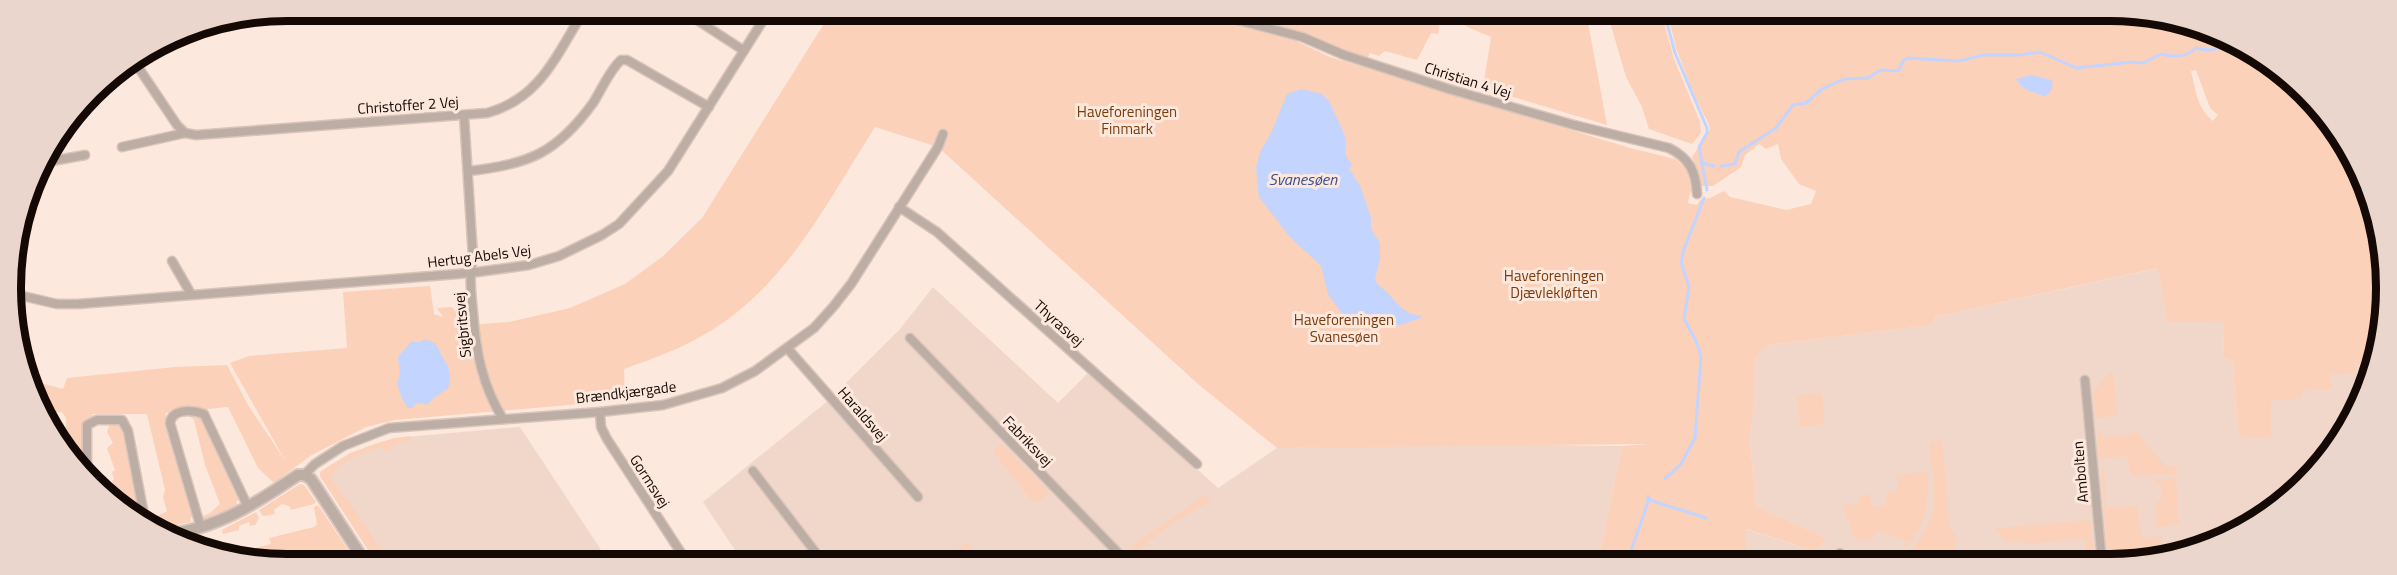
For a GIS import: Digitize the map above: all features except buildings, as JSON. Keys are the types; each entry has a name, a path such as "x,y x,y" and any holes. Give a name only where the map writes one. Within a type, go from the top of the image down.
{"street":[{"name":"Christoffer 2 Vej","path":"122,147 185,133 196,135 464,115 505,108 521,99 539,83 578,21"},
{"path":"698,21 743,51"},
{"name":"Hertug Abels Vej","path":"21,296 57,304 78,304 470,273 529,265 559,256 619,224 655,187 709,108 762,21"},
{"name":"Christian 4 Vej","path":"1241,21 1302,37 1344,55 1449,89 1574,125 1669,148 1685,157 1692,165 1697,194"},
{"path":"468,171 503,168 547,150 577,124 621,60 627,60 709,108"},
{"path":"138,67 185,133"},
{"name":"Sigbritsvej","path":"464,115 473,257 470,273 477,353 490,398 503,419"},
{"name":"Brændkjærgade","path":"181,532 201,528 248,507 298,475 304,475 315,464 343,446 389,428 663,405 713,390 755,371 814,328 833,307 938,147 943,134"},
{"path":"53,161 85,155"},
{"name":"Thyrasvej","path":"899,207 937,232 1197,464"},
{"path":"172,261 191,294"},
{"name":"Fabriksvej","path":"910,338 1119,554"},
{"name":"Haraldsvej","path":"788,349 918,497"},
{"name":"Ambolten","path":"2085,380 2101,554"},
{"name":"Gormsvej","path":"600,412 601,427 607,440 682,554"},
{"path":"201,528 170,423 175,413 204,414 248,507"},
{"path":"87,463 87,425 97,420 122,420 128,431 143,512"},
{"path":"753,471 817,554"},
{"path":"304,475 311,479 360,554"}],"shaded area":[{"path":"2159,268 2223,321 2224,358 2233,361 2237,423 2259,420 2285,361 2364,366 2356,389 2340,421 2321,450 2298,476 2258,509 2227,527 2195,540 2144,552 2110,554 1746,554 1745,529 1814,551 1828,539 1756,506 1750,439 1757,356 1767,345 1932,325 1936,317"},
{"path":"933,287 1058,403 1089,372 1218,488 1277,448 1475,444 1622,446 1600,554 738,554 703,502 829,400 900,329"},
{"path":"520,427 604,554 371,554 320,476 320,472 350,453 394,438"}],"green space":[{"path":"826,21 1221,21 1296,41 1330,57 1630,148 1675,159 1688,170 1691,189 1688,203 1697,205 1701,199 1710,198 1724,191 1730,197 1786,210 1811,204 1816,191 1799,184 1781,159 1778,144 1766,149 1759,144 1745,155 1741,167 1713,186 1700,186 1692,157 1710,129 1676,48 1669,21 2110,21 2161,26 2211,41 2258,66 2298,99 2331,139 2356,186 2371,236 2376,288 2374,322 2364,366 2354,365 2356,373 2329,375 2332,389 2302,391 2302,398 2271,401 2271,437 2242,438 2237,423 2233,361 2224,358 2223,321 2168,322 2158,268 1936,317 1932,325 1767,345 1757,356 1754,373 1750,439 1756,506 1828,539 1814,551 1746,529 1746,554 1600,554 1622,446 1648,444 1277,448 1198,384 938,147 875,127 805,238 763,289 739,311 702,336 670,352 624,369 625,400 395,420 366,427 310,456 274,483 258,468 228,407 166,413 167,427 190,511 194,516 190,518 191,522 169,526 154,518 167,511 163,497 165,490 147,414 92,414 93,416 85,424 84,451 77,451 66,436 66,418 62,412 52,413 38,382 63,389 67,378 175,367 227,365 248,405 286,462 230,363 249,356 347,348 343,292 430,286 434,314 443,317 437,308 452,307 458,314 460,322 468,325 509,322 570,308 625,284 662,257 702,218","holes":["2196,70 2210,108 2218,115 2213,121 2200,105 2191,71"]},
{"path":"1257,21 1440,21 1438,34 1431,33 1417,60 1385,51 1379,56 1370,53 1367,59 1295,31"},
{"path":"1463,21 1588,21 1607,125 1483,88 1491,37 1465,26"},
{"path":"1610,21 1663,21 1674,59 1700,122 1701,133 1692,144 1649,129 1642,107 1626,77"},
{"path":"2110,373 2114,374 2117,416 2096,418 2093,392"},
{"path":"1822,393 1825,424 1800,427 1797,395"},
{"path":"188,415 201,415 235,492 241,498 236,502 238,505 202,520 201,517 220,504 205,465 194,420"},
{"path":"116,420 124,427 138,508 112,488 114,479 112,472 115,470 107,448 113,443 107,432 110,423"},
{"path":"2133,429 2166,467 2177,466 2177,474 2131,476 2128,456 2098,458 2097,432 2101,432 2103,437 2134,434"},
{"path":"410,436 411,440 398,444 385,452 382,447 353,458 340,466 330,477 364,523 383,554 371,554 320,476 320,472 363,448"},
{"path":"1942,440 1950,531 1955,531 1956,554 1910,554 1926,529 1934,509 1929,442"},
{"path":"1001,443 1049,492 1038,502 1033,502 993,451"},
{"path":"2101,468 2104,468 2106,508 2137,506 2142,538 2162,536 2162,544 2154,547 2154,550 2107,554"},
{"path":"1928,471 1925,513 1922,523 1912,540 1904,547 1905,540 1876,531 1873,539 1857,539 1852,536 1852,528 1843,505 1860,504 1860,496 1871,494 1871,505 1879,507 1885,505 1887,492 1897,491 1897,475"},
{"path":"2176,478 2179,523 2157,528 2155,502 2161,501 2161,484 2155,484 2155,480"},
{"path":"300,484 304,485 316,502 314,504 291,510 289,506 282,504 274,510 275,514 263,516 259,510"},
{"path":"1203,496 1212,500 1170,525 1133,554 1130,552 1135,544"},
{"path":"318,505 351,554 288,554 246,551 271,544 269,538 314,527 317,524 314,507"},
{"path":"256,512 259,518 255,525 250,526 249,522 239,526 239,530 223,534 222,530"},
{"path":"2090,520 2094,554 2087,554 2084,538 2028,544 2025,541 2004,541 1996,528"},
{"path":"967,542 975,554 954,554"}],"water":[{"path":"2031,75 2052,80 2052,88 2047,95 2025,89 2016,79"},
{"name":"Svanesøen","path":"1301,89 1322,94 1329,101 1346,138 1345,154 1352,165 1349,168 1360,186 1371,217 1371,229 1380,243 1380,258 1375,279 1378,285 1408,312 1422,316 1421,318 1400,325 1362,324 1341,312 1328,294 1321,266 1289,236 1259,197 1256,167 1261,150 1271,133 1287,94"},
{"path":"425,339 436,344 449,370 450,382 448,389 427,405 415,404 413,408 408,408 401,397 397,382 400,375 398,357 411,342 421,342"}],"waterway":[{"path":"1666,21 1675,53 1707,128 1707,133 1699,147 1707,190"},
{"path":"1721,166 1735,164 1739,152 1776,128 1793,105 1806,103 1822,89 1844,79 1868,78 1880,70 1898,71 1904,60 1908,58 1959,61 1983,55 2019,55 2040,52 2076,68 2132,62 2143,63 2161,54 2180,56 2196,48 2213,50 2220,45"},
{"path":"1702,163 1714,166"},
{"path":"1665,479 1681,464 1695,438 1701,356 1684,319 1689,287 1681,262 1704,198"},
{"path":"1630,554 1648,496"},
{"path":"1649,498 1706,518"}],"park label":[{"name":"Haveforeningen Finmark","path":"1127,120"},
{"name":"Haveforeningen Djævlekløften","path":"1554,284"},
{"name":"Haveforeningen Svanesøen","path":"1344,328"}]}
